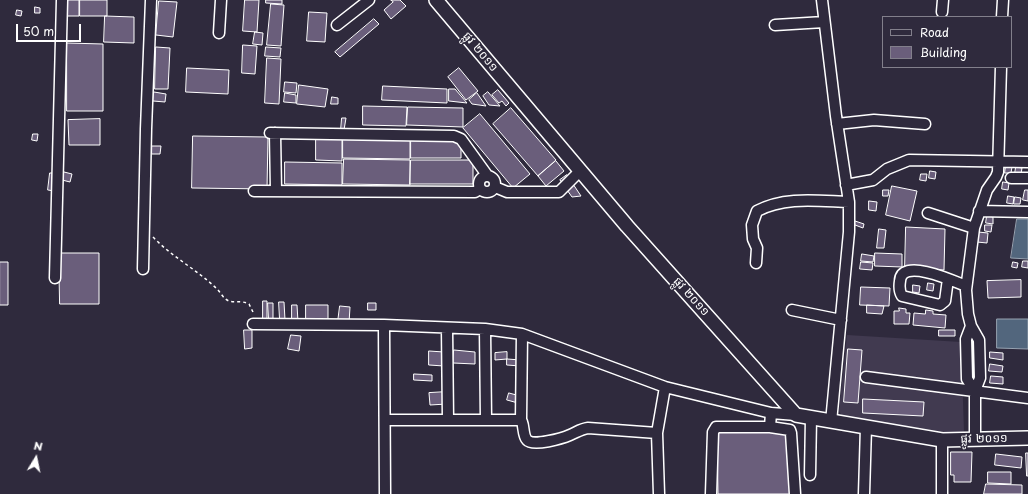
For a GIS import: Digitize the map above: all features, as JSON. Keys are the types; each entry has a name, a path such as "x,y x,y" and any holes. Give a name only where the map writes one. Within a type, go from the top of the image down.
{"main road":[{"name":"ផ្លូវ ២០១១","path":"436,0 627,226 796,415 942,440 1028,438"}],"street":[{"path":"55,278 62,0"},
{"path":"143,269 151,0"},
{"path":"219,33 221,0"},
{"path":"336,26 369,0"},
{"path":"822,0 837,124 849,202 849,232 842,320 831,422"},
{"path":"942,12 943,0"},
{"path":"1002,16 1003,0"},
{"path":"775,25 824,22"},
{"path":"975,439 975,391 968,379 966,339 971,326 966,306 966,286 974,228 987,190 996,177 999,162 1001,68"},
{"path":"837,124 874,120 925,124"},
{"path":"276,191 272,133 454,136 461,139 487,175 494,179 495,187"},
{"path":"846,184 873,180 887,169 909,160 1028,162"},
{"path":"495,187 506,192 559,192 581,170"},
{"path":"480,189 478,184 479,181 482,177 487,175"},
{"path":"1012,178 1028,178"},
{"path":"254,191 474,192 480,189 488,192 495,187"},
{"path":"756,264 757,248 753,238 752,225 757,211 767,206 799,200 849,202"},
{"path":"979,211 1028,212"},
{"path":"928,213 974,228"},
{"path":"948,279 945,301 940,305 908,299 902,296 899,291 900,276 907,271 927,272 948,279 966,286"},
{"path":"792,310 842,320"},
{"path":"255,324 384,325 485,329 522,334 666,387 771,412 796,415"},
{"path":"384,325 385,494"},
{"path":"447,328 448,420"},
{"path":"485,329 486,420"},
{"path":"522,334 521,420 527,440 532,443 559,439 588,428 657,433"},
{"path":"866,377 1028,398"},
{"path":"659,494 657,433 666,387"},
{"path":"770,427 771,412"},
{"path":"810,475 811,418"},
{"path":"385,420 521,420"},
{"path":"711,494 713,432 716,427 770,427 790,430 795,494"},
{"path":"864,494 866,427"},
{"path":"942,440 942,494"}],"path":[{"path":"144,227 164,249 217,288 226,300 230,302 243,301 250,304 254,312 255,324"}],"shaded area":[{"path":"847,335 961,342 964,432 945,432 842,416 839,411"}],"water":[{"path":"1017,219 1028,219 1028,259 1011,258"},
{"path":"997,319 1028,319 1028,349 997,348"}],"building":[{"path":"67,0 79,0 79,16 67,16"},
{"path":"80,0 107,0 107,16 80,16"},
{"path":"245,0 259,0 257,32 243,31"},
{"path":"266,0 282,0 282,4 266,3"},
{"path":"391,0 400,0 406,6 391,19 384,10 393,2"},
{"path":"159,1 177,2 173,37 156,35"},
{"path":"271,4 284,5 281,46 267,45"},
{"path":"35,7 40,8 40,13 35,13"},
{"path":"17,10 22,11 21,16 16,15"},
{"path":"309,12 327,13 325,42 307,41"},
{"path":"105,16 134,17 134,43 104,42"},
{"path":"374,19 379,24 340,57 335,52"},
{"path":"255,32 263,33 262,45 253,44"},
{"path":"67,43 103,44 103,111 67,111"},
{"path":"243,45 257,46 255,74 242,73"},
{"path":"156,47 170,48 168,89 155,89"},
{"path":"266,47 281,48 280,57 265,56"},
{"path":"267,58 281,59 279,104 265,103"},
{"path":"187,68 229,70 228,94 186,92"},
{"path":"459,68 478,91 466,100 448,77"},
{"path":"285,82 297,83 296,93 284,92"},
{"path":"299,85 328,89 325,107 297,104"},
{"path":"383,86 447,89 447,103 382,100"},
{"path":"449,89 455,89 467,103 449,101"},
{"path":"498,90 509,103 506,106 502,101 499,103 492,95"},
{"path":"154,92 166,94 165,102 153,101"},
{"path":"488,92 500,106 489,105 483,96"},
{"path":"285,93 296,95 296,103 284,102"},
{"path":"477,93 486,106 472,104 469,100"},
{"path":"332,97 338,98 338,104 331,104"},
{"path":"363,106 407,107 406,126 363,125"},
{"path":"408,107 463,108 463,127 407,125"},
{"path":"511,108 556,160 538,176 493,124"},
{"path":"480,114 530,174 513,188 463,128"},
{"path":"342,118 346,118 344,130 341,130"},
{"path":"100,119 100,145 69,145 68,120"},
{"path":"33,134 38,134 37,141 32,140"},
{"path":"193,136 268,137 267,189 192,188"},
{"path":"316,138 342,139 342,161 316,160"},
{"path":"343,139 410,140 410,159 343,158"},
{"path":"411,140 461,141 461,158 411,158"},
{"path":"152,146 161,146 160,154 152,154"},
{"path":"344,159 410,160 410,185 343,184"},
{"path":"411,160 473,160 473,184 410,184"},
{"path":"556,161 564,171 546,186 538,176"},
{"path":"285,162 342,163 342,185 285,184"},
{"path":"1006,166 1012,167 1011,173 1005,173"},
{"path":"1016,167 1022,168 1021,174 1015,174"},
{"path":"930,171 936,172 935,179 929,178"},
{"path":"64,172 72,174 70,182 62,180"},
{"path":"50,173 55,173 54,191 48,190"},
{"path":"921,174 927,174 926,181 920,180"},
{"path":"567,175 581,196 572,197 560,180"},
{"path":"1003,182 1009,183 1008,190 1002,189"},
{"path":"892,186 917,191 910,221 886,215"},
{"path":"883,190 889,190 888,196 883,196"},
{"path":"1025,190 1028,190 1028,201 1023,200"},
{"path":"1008,196 1014,197 1013,204 1007,203"},
{"path":"1015,197 1021,198 1020,204 1014,204"},
{"path":"869,201 877,202 876,211 869,210"},
{"path":"987,216 993,217 993,224 986,223"},
{"path":"855,221 864,224 863,228 855,225"},
{"path":"985,225 992,225 991,232 985,231"},
{"path":"906,227 945,229 944,270 905,268"},
{"path":"879,229 886,230 884,248 877,248"},
{"path":"978,232 988,233 987,243 977,242"},
{"path":"59,253 99,253 99,304 60,304"},
{"path":"875,253 902,254 902,267 875,266"},
{"path":"862,254 874,256 873,262 861,261"},
{"path":"1023,261 1028,261 1028,268 1022,267"},
{"path":"0,262 8,262 8,305 0,305"},
{"path":"861,262 873,263 872,270 860,269"},
{"path":"1013,262 1018,263 1017,268 1012,267"},
{"path":"1021,280 1021,297 988,298 987,281"},
{"path":"928,283 934,284 933,291 927,290"},
{"path":"913,285 920,286 919,293 913,292"},
{"path":"861,287 890,288 889,306 860,305"},
{"path":"263,301 267,301 267,319 263,319"},
{"path":"279,302 284,302 285,320 280,320"},
{"path":"268,303 273,303 273,320 269,320"},
{"path":"368,303 376,303 376,310 368,310"},
{"path":"292,305 297,305 298,322 292,322"},
{"path":"306,305 328,305 328,322 306,322"},
{"path":"867,305 884,306 882,314 867,313"},
{"path":"340,306 350,307 349,323 338,322"},
{"path":"899,308 906,309 906,313 910,313 909,324 894,324 894,311 899,311"},
{"path":"926,310 933,311 933,314 946,315 945,328 913,325 914,313 925,314"},
{"path":"244,330 252,330 252,348 245,349"},
{"path":"939,330 955,330 955,336 939,336"},
{"path":"291,335 301,336 299,351 288,349"},
{"path":"848,349 862,350 858,403 844,402"},
{"path":"454,350 475,352 475,364 453,363"},
{"path":"429,351 444,352 444,366 429,365"},
{"path":"507,352 507,359 495,360 495,353"},
{"path":"990,352 1003,353 1003,360 990,358"},
{"path":"507,359 521,360 520,366 507,365"},
{"path":"990,364 1003,366 1002,372 989,371"},
{"path":"414,374 432,375 432,381 414,380"},
{"path":"991,376 1003,377 1003,384 990,383"},
{"path":"447,392 447,404 430,405 429,393"},
{"path":"509,393 520,396 518,403 507,400"},
{"path":"863,399 924,402 923,416 863,413"},
{"path":"790,432 791,494 718,494 717,433"},
{"path":"951,452 972,452 971,482 954,482 954,475 951,475"},
{"path":"1026,453 1028,453 1028,476 1027,476"},
{"path":"996,454 1022,457 1021,468 995,465"},
{"path":"988,472 1011,472 1011,484 988,483"},
{"path":"986,484 1022,485 1022,494 984,494"}]}
